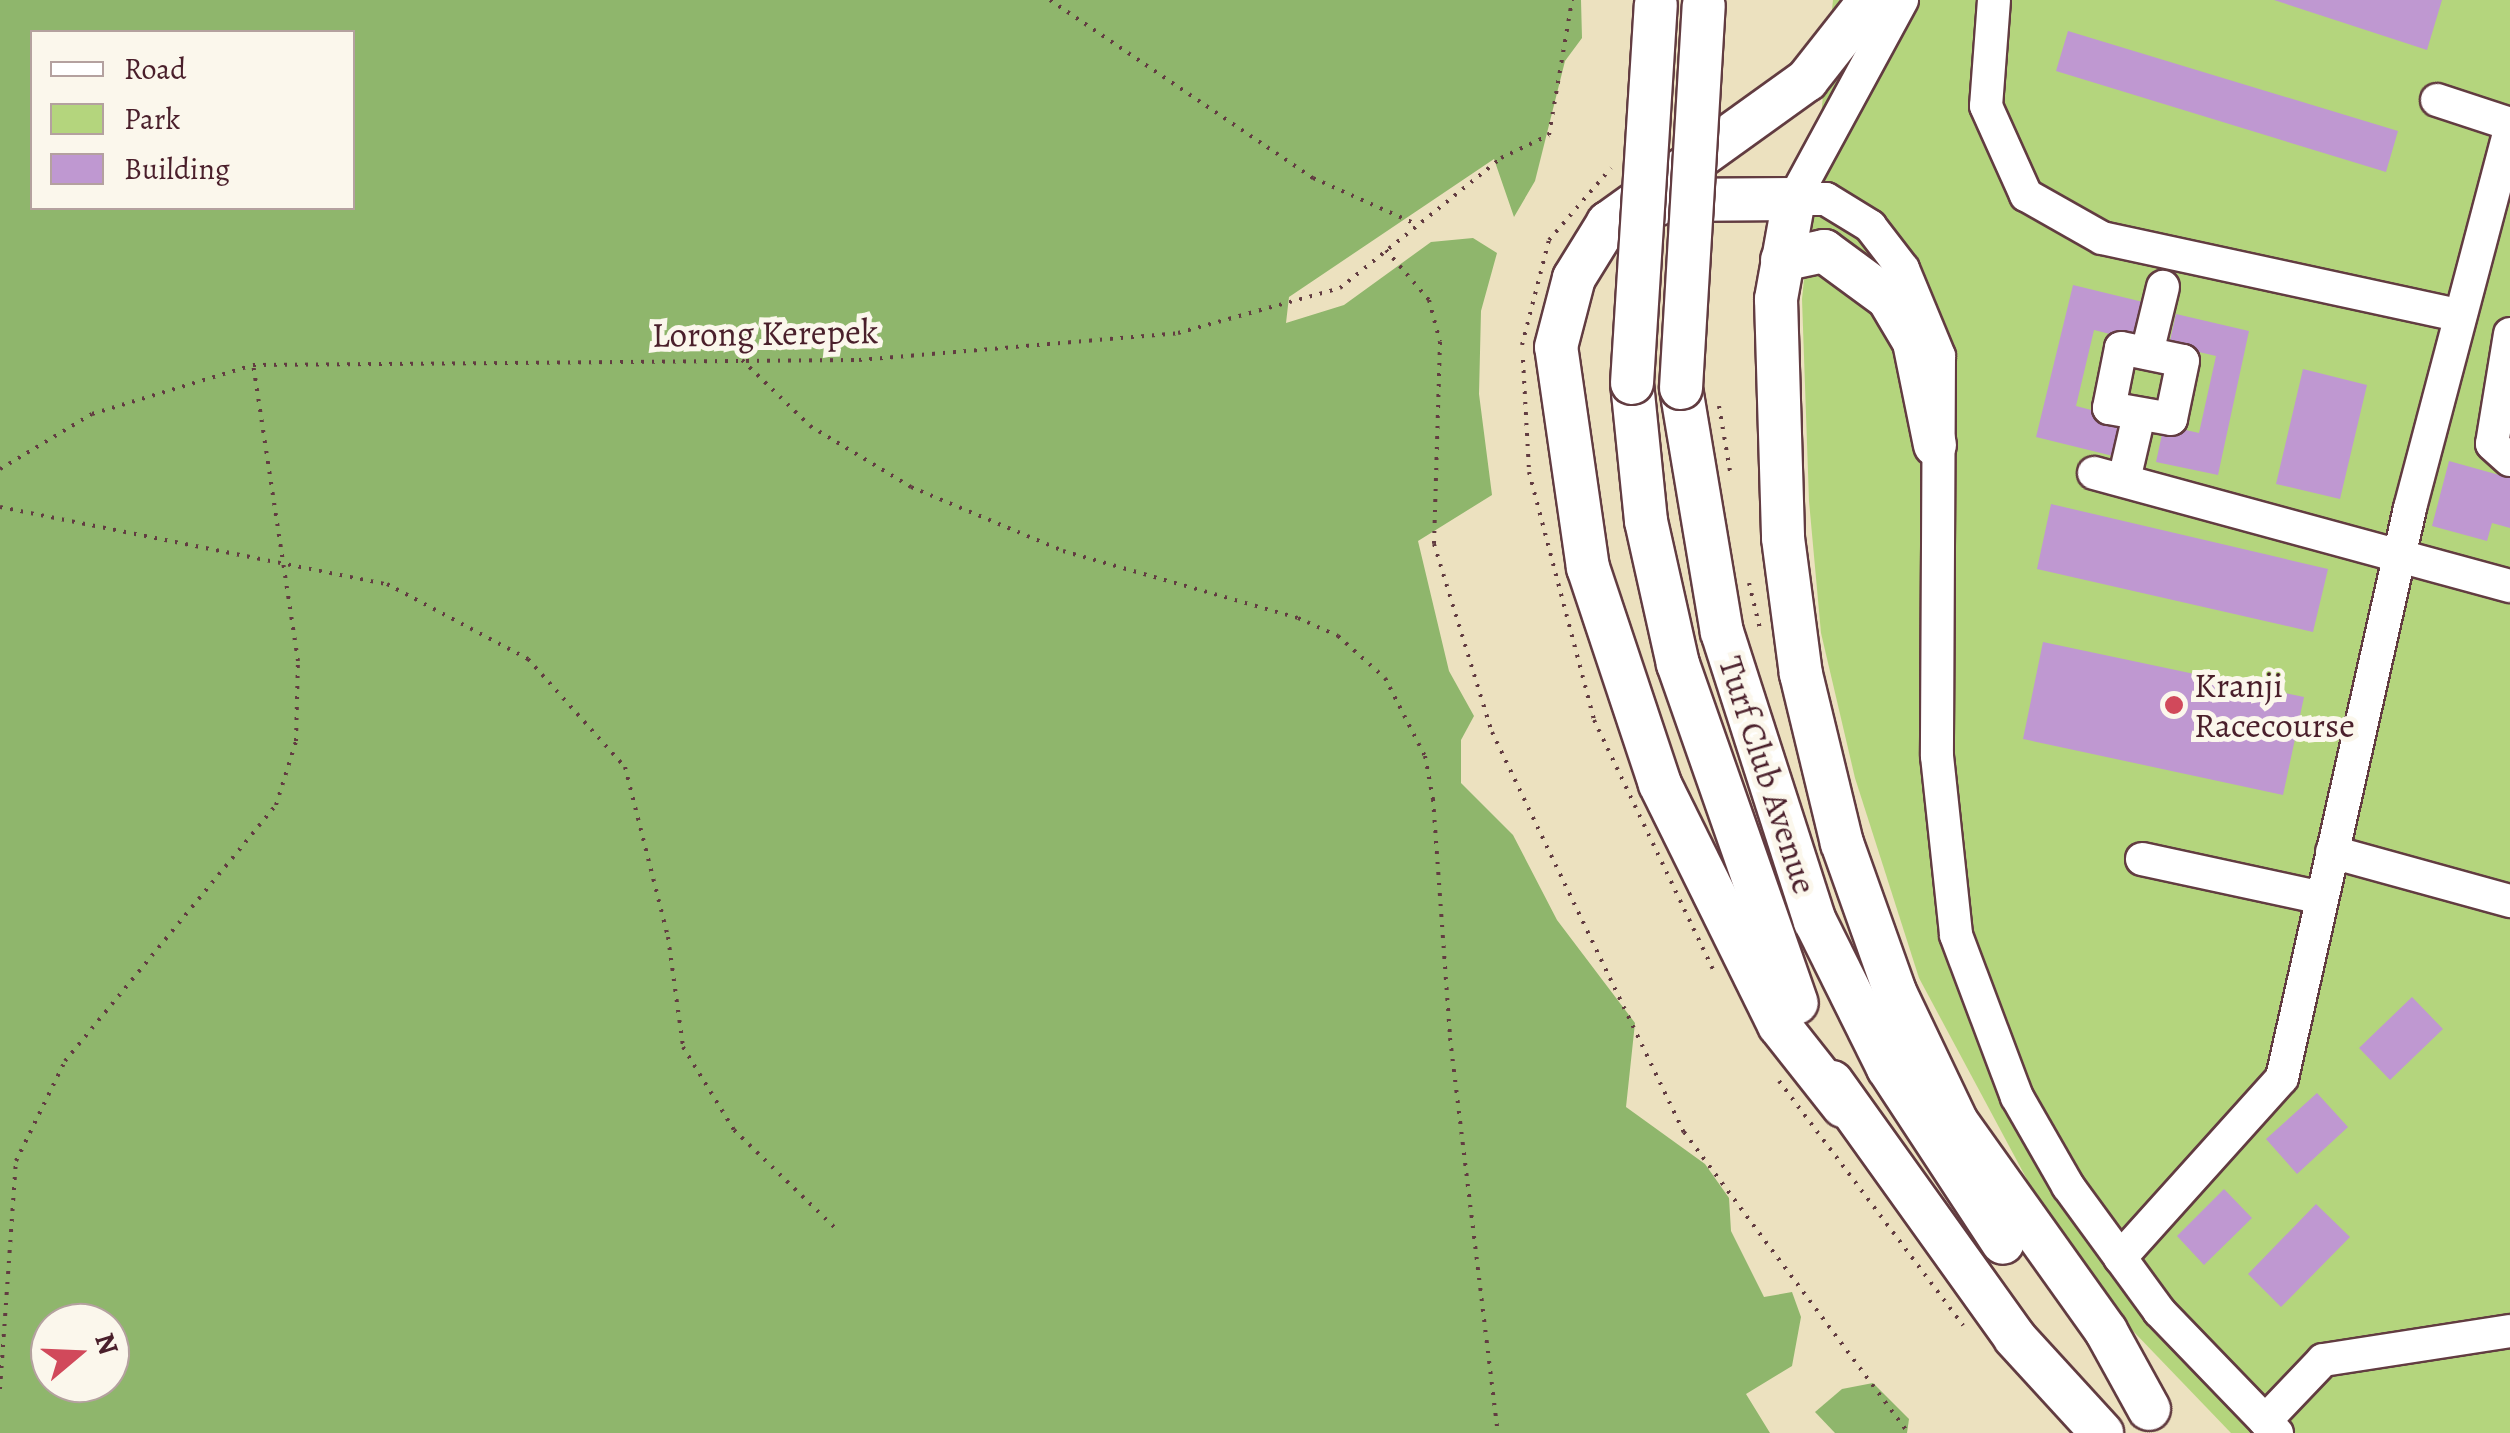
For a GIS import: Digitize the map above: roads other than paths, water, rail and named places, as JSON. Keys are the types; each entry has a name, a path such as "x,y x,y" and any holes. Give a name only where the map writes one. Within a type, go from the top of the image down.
{"main road":[{"path":"1842,1106 1780,1026 1685,848 1588,568 1556,347 1574,278 1608,224 1807,80 1870,0"},
{"name":"Turf Club Avenue","path":"1657,2 1632,383 1646,520 1678,664 1775,955 1842,1106 2015,1338 2102,1433"},
{"name":"Turf Club Avenue","path":"1704,3 1681,388 1722,632 1815,921 1888,1068 1966,1194 2057,1314 2163,1421"},
{"path":"1608,224 1669,200 1794,198 1782,260 1774,396 1782,538 1801,674 1842,843 1896,992 1957,1122 2106,1330 2163,1421"},
{"path":"1782,260 1824,252 1888,298 1914,342 1935,445"}],"street":[{"path":"1902,0 1794,198 1843,208 1903,269 1939,356 1935,445 1937,756 1956,935 2018,1096 2120,1258 2271,1427 2322,1360 2510,1331"},
{"path":"1994,0 1984,36 1986,106 2026,195 2102,238 2459,315"},
{"path":"2120,1258 2270,1101 2322,898 2440,387 2510,127 2437,100"},
{"path":"2147,353 2163,287"},
{"path":"2510,334 2503,399 2492,444 2510,460"},
{"path":"2119,350 2147,353 2184,366 2172,420 2139,415 2108,403 2119,350"},
{"path":"2440,387 2503,399"},
{"path":"2139,415 2109,476 2510,586"},
{"path":"2332,852 2510,901"},
{"path":"2142,860 2322,898"}],"place":[{"name":"Kranji Racecourse","path":"2174,705"}]}
